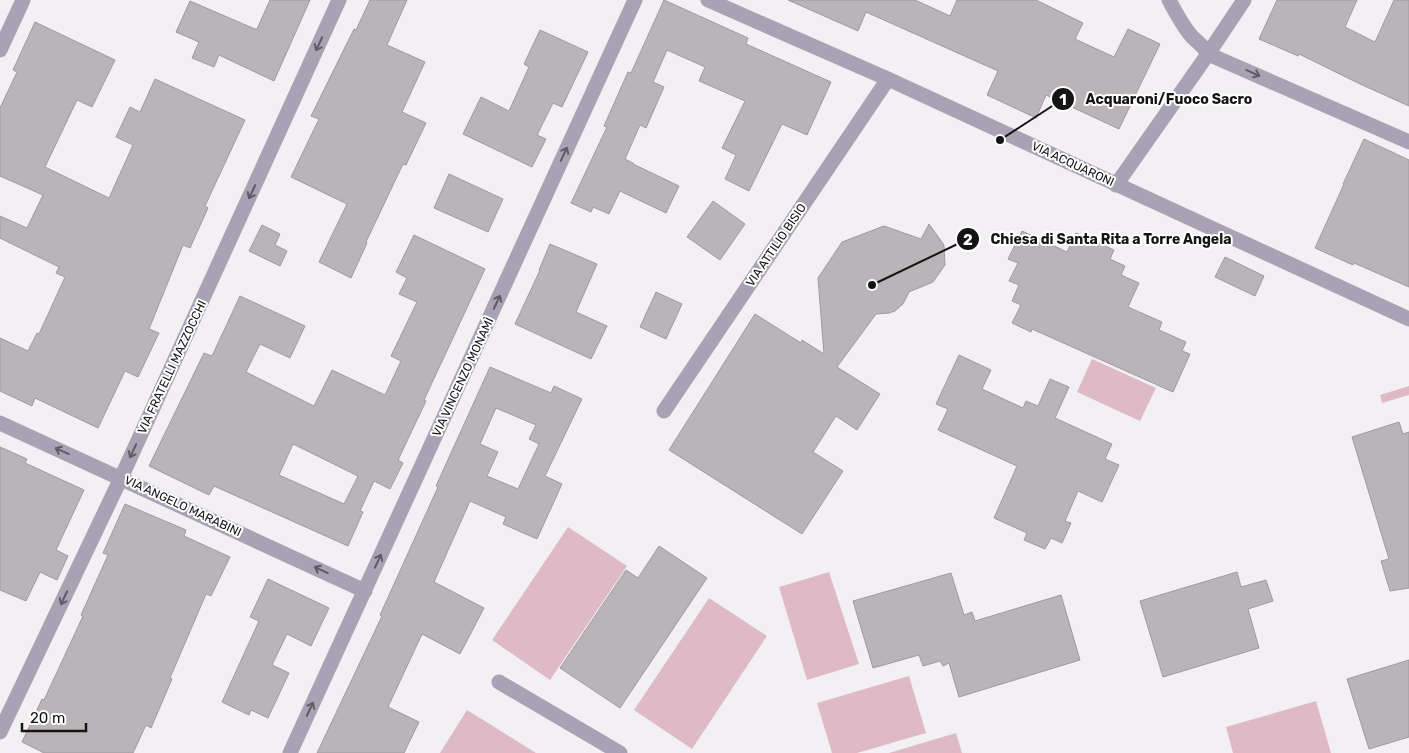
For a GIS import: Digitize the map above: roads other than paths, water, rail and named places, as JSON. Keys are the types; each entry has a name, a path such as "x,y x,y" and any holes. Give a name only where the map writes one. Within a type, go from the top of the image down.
{"street":[{"path":"0,50 23,0"},
{"name":"VIA FRATELLI MAZZOCCHI","path":"0,732 121,478 339,0"},
{"name":"VIA VINCENZO MONAMÌ","path":"290,753 634,0"},
{"name":"VIA ACQUARONI","path":"708,0 888,79 1409,319"},
{"path":"1169,0 1188,32 1195,40 1203,44 1208,54 1409,142"},
{"path":"1116,185 1244,0"},
{"name":"VIA ATTILIO BISIO","path":"664,412 888,79"},
{"name":"VIA ANGELO MARABINI","path":"0,423 365,591"},
{"path":"499,682 620,753"}],"place":[{"name":"Acquaroni/Fuoco Sacro","path":"1000,140"},
{"name":"Chiesa di Santa Rita a Torre Angela","path":"872,285"}]}
